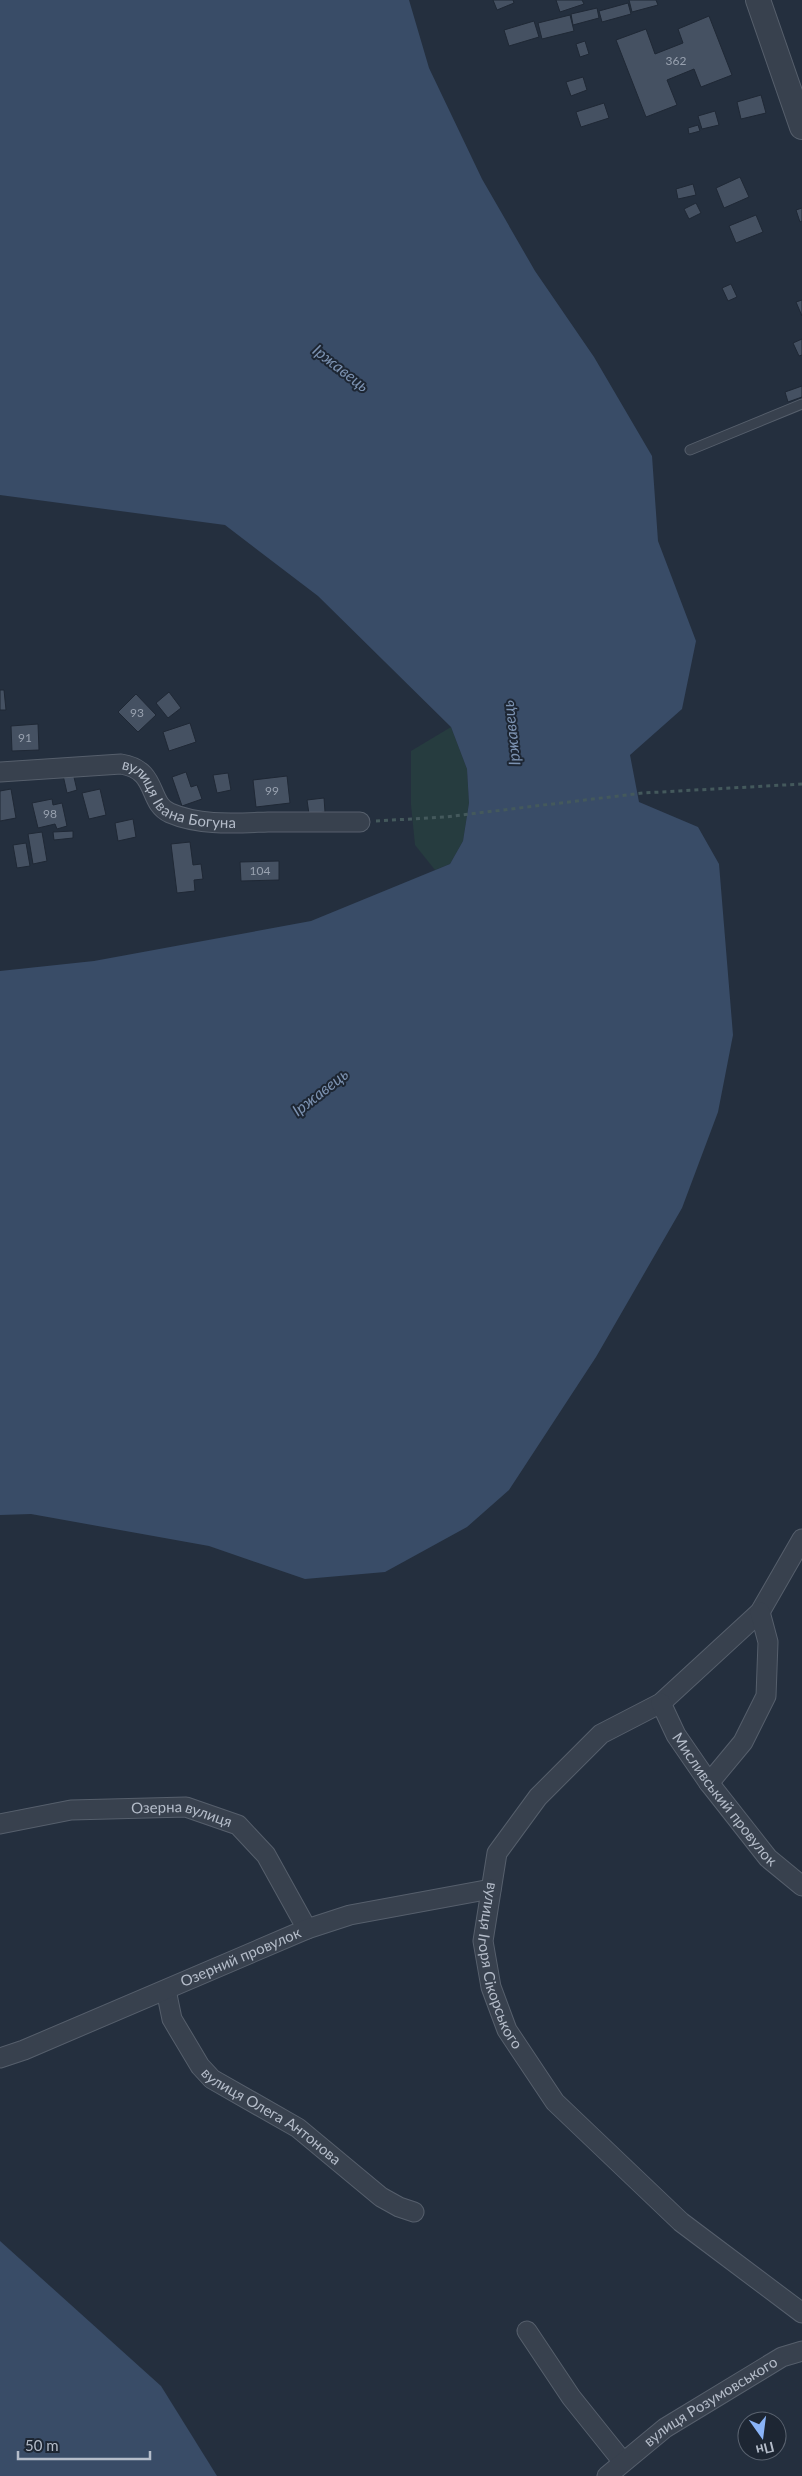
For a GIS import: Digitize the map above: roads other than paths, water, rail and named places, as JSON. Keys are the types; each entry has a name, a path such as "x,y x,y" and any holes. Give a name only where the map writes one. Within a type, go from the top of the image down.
{"street":[{"path":"758,0 802,127"},
{"name":"вулиця Івана Богуна","path":"0,772 121,764 134,766 144,773 166,811 179,816 216,823 360,822"},
{"name":"вулиця Ігоря Сікорського","path":"802,1539 760,1612 661,1703 601,1734 538,1797 497,1854 483,1941 491,1987 507,2030 555,2102 681,2222 802,2313"},
{"path":"709,1783 743,1742 766,1696 768,1642 760,1612"},
{"name":"Мисливський провулок","path":"661,1703 676,1735 709,1783 768,1858 802,1886"},
{"name":"Озерна вулиця","path":"0,1824 71,1810 186,1807 238,1825 266,1855 308,1929"},
{"name":"Озерний провулок","path":"0,2058 24,2050 308,1929 350,1915 491,1889"},
{"name":"вулиця Олега Антонова","path":"166,1990 172,2019 200,2066 212,2079 298,2128 381,2196 399,2208 414,2212"},
{"path":"527,2331 570,2397 623,2462"},
{"name":"вулиця Розумовського","path":"607,2476 665,2428 782,2357 802,2351"}],"lane":[{"path":"690,450 802,404"}],"water":[{"name":"Іржавець","path":"0,0 409,0 429,68 482,179 535,271 594,357 652,456 658,541 696,641 682,709 630,755 639,802 698,827 719,864 733,1035 718,1112 682,1208 596,1357 509,1490 467,1527 385,1572 305,1579 209,1546 31,1514 0,1515 0,971 94,961 311,921 450,864 463,841 469,803 467,769 451,727 318,596 225,525 0,495"},
{"path":"0,2241 161,2386 217,2476 0,2476"}]}
